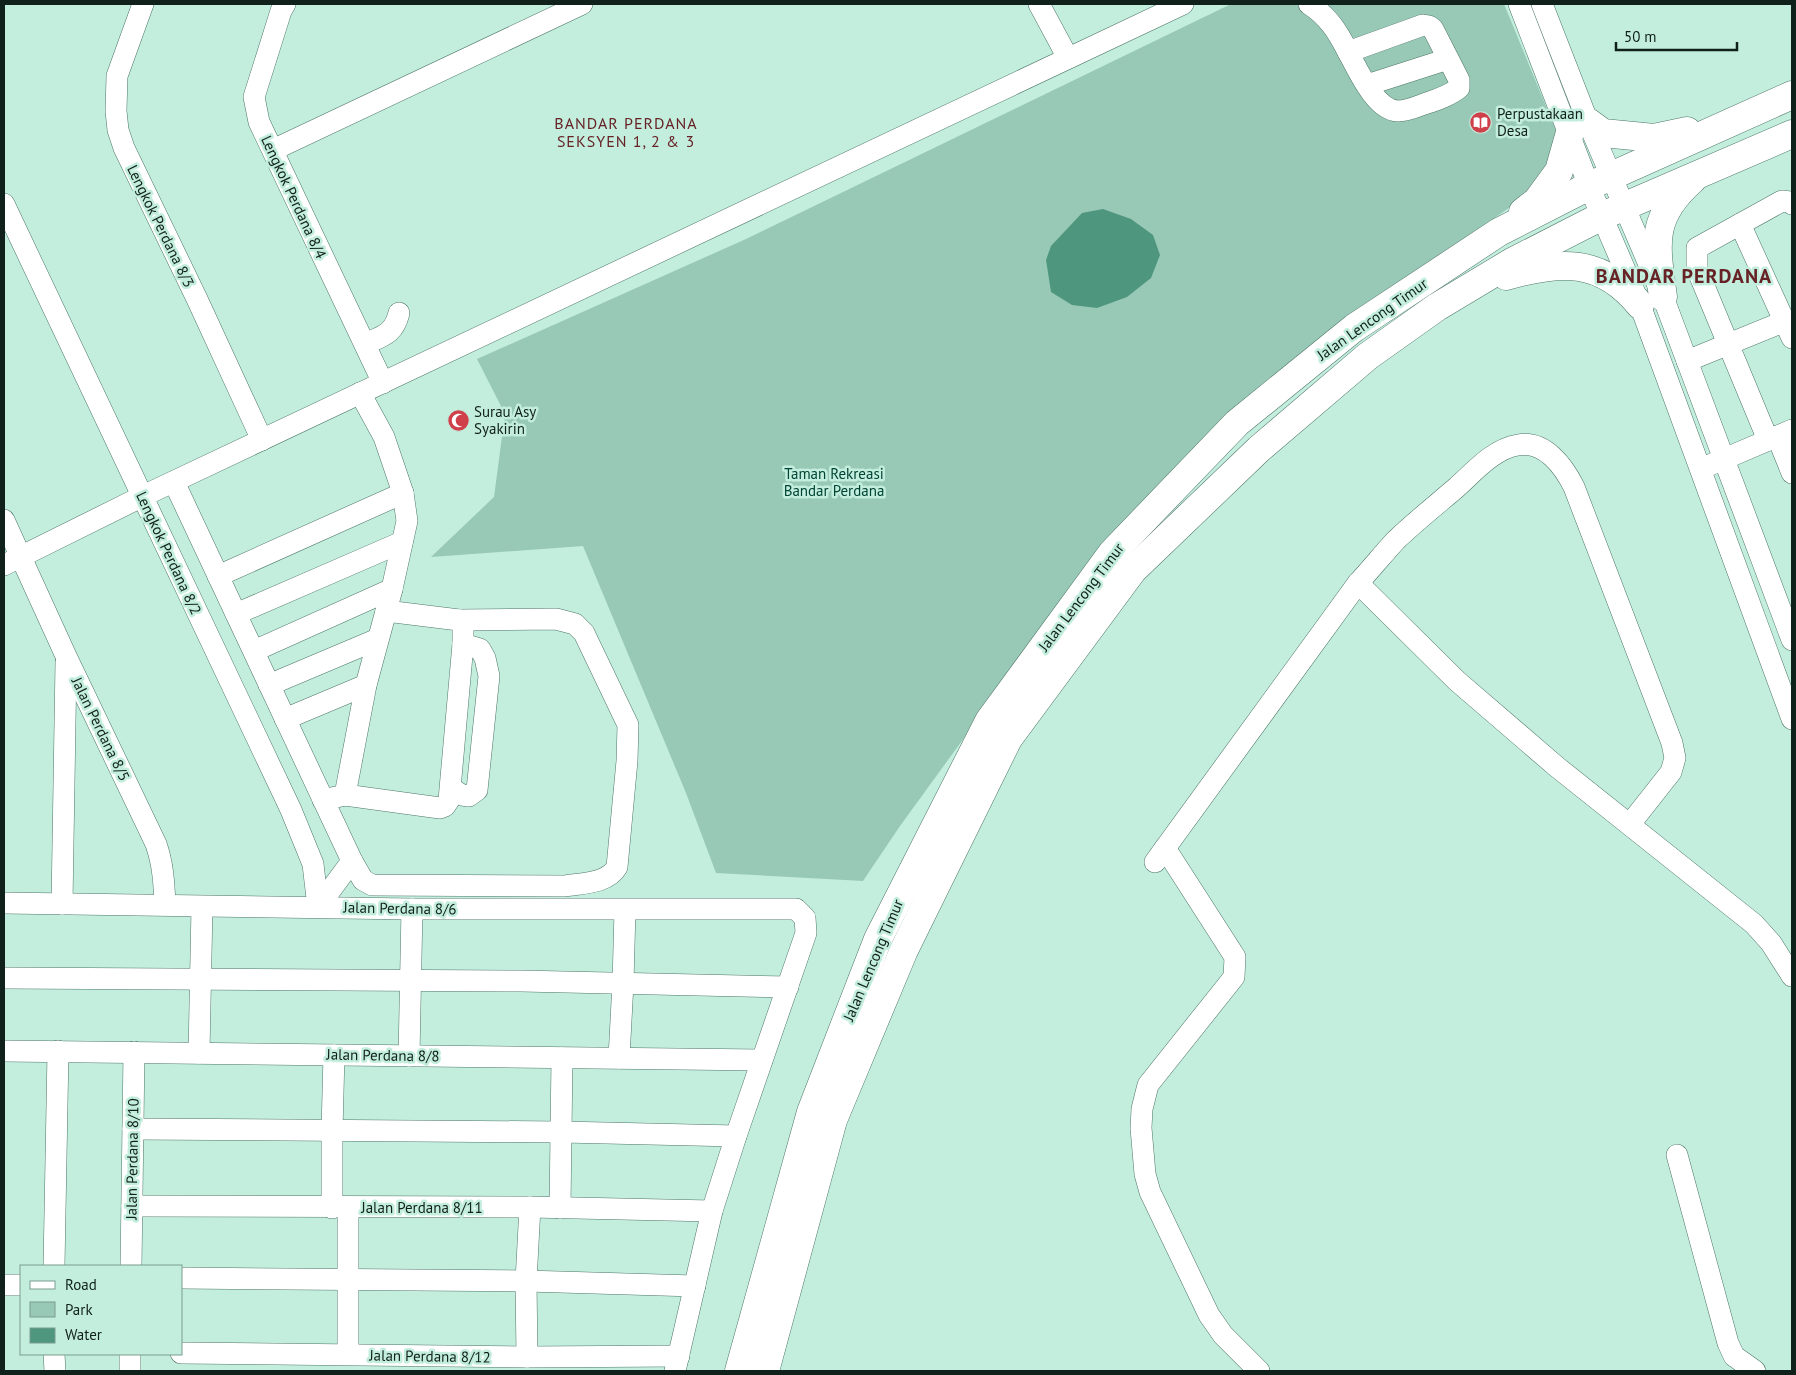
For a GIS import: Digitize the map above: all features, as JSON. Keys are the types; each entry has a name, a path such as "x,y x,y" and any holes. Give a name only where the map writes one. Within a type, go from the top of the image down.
{"highway":[{"name":"Jalan Lencong Timur","path":"739,1371 811,1112 878,939 989,720 1112,553 1237,423 1354,328 1499,232 1600,181 1792,95"},
{"path":"1499,232 1537,201 1559,171 1579,129 1654,138 1728,123"},
{"name":"Jalan Lencong Timur","path":"764,1371 834,1120 904,950 1008,739 1133,570 1260,449 1368,356 1437,307 1512,262 1613,211 1792,134"},
{"path":"1437,307 1477,286 1498,278 1520,272 1561,266 1592,268 1651,301 1659,226 1665,213 1682,190 1704,172 1718,166"}],"street":[{"name":"Lengkok Perdana 8/3","path":"143,4 117,76 115,95 118,130 124,148 262,440"},
{"name":"Lengkok Perdana 8/4","path":"285,4 281,11 254,97 259,122 383,383"},
{"path":"273,150 582,4"},
{"path":"1039,4 1068,58"},
{"path":"12,561 143,496 1183,4"},
{"path":"1310,4 1323,13 1340,37 1348,52 1367,85 1378,102 1387,108 1398,111 1412,109 1453,93 1459,88 1459,80 1433,29 1429,26 1423,25 1348,52"},
{"path":"1519,4 1579,129 1651,301 1701,469 1792,718"},
{"path":"1542,4 1579,129"},
{"path":"1367,85 1448,59"},
{"path":"1792,204 1782,201 1697,248 1697,269 1728,344 1779,435 1792,473"},
{"name":"Lengkok Perdana 8/2","path":"4,204 62,330 143,496 189,598 291,810 313,864 318,907"},
{"path":"1687,361 1728,344 1788,330 1740,224"},
{"path":"1651,301 1687,361 1792,640"},
{"path":"365,344 386,335 394,328 399,313"},
{"path":"345,795 366,685 392,589 407,521 403,493 384,438 360,393"},
{"path":"1701,469 1779,435"},
{"path":"1259,1371 1223,1335 1210,1315 1150,1192 1145,1174 1141,1128 1142,1109 1148,1085 1234,977 1235,964 1235,957 1225,938 1160,855 1358,583 1396,540 1493,455 1518,445 1530,445 1544,450 1566,470 1672,743 1674,758 1671,772 1630,824"},
{"path":"174,482 323,800 363,880 372,885 564,886 594,881 613,874 617,867 628,761 628,725 584,633 575,624 556,619 459,620 386,611"},
{"path":"218,576 403,493"},
{"name":"Jalan Perdana 8/5","path":"4,520 12,561 66,656 156,844 164,877 165,904"},
{"path":"236,614 402,542"},
{"path":"1358,583 1457,680 1557,767 1754,924 1771,943 1792,976"},
{"path":"254,651 392,589"},
{"path":"323,800 345,795 440,808 446,806 451,788 463,644 463,626 459,620"},
{"path":"269,685 378,639"},
{"path":"62,904 66,656"},
{"path":"285,719 366,685"},
{"path":"318,907 352,861"},
{"name":"Jalan Perdana 8/6","path":"4,903 412,909 796,909 805,918 806,933 788,986"},
{"path":"200,1053 202,907"},
{"path":"409,1056 412,909"},
{"path":"619,1058 625,910"},
{"path":"4,978 201,978 788,986 712,1210 677,1364"},
{"path":"54,1265 58,1051"},
{"name":"Jalan Perdana 8/8","path":"4,1052 58,1051 762,1060"},
{"name":"Jalan Perdana 8/10","path":"131,1265 134,1052"},
{"path":"334,1055 332,1131 348,1280 348,1354"},
{"path":"560,1208 562,1058"},
{"path":"133,1130 562,1132 736,1136"},
{"path":"1678,1155 1728,1343 1734,1356 1755,1371"},
{"name":"Jalan Perdana 8/11","path":"132,1206 530,1207 712,1210"},
{"path":"527,1357 526,1281 530,1207"},
{"path":"182,1278 526,1281 695,1286"},
{"path":"4,1285 20,1285"},
{"name":"Jalan Perdana 8/12","path":"182,1354 348,1354 413,1363 527,1357 677,1364"},
{"path":"54,1355 55,1371"},
{"path":"130,1355 130,1371"}],"green space":[{"name":"Taman Rekreasi Bandar Perdana","path":"1231,4 1504,4 1559,138 1535,190 1411,275 1057,610 900,826 863,881 716,873 686,793 583,546 431,557 494,497 505,414 477,359 746,239"}],"water":[{"path":"1103,209 1131,219 1153,235 1160,255 1151,278 1127,297 1097,308 1072,305 1051,292 1046,260 1051,246 1082,213"}],"place":[{"name":"Perpustakaan Desa","path":"1481,122"},
{"name":"Surau Asy Syakirin","path":"458,420"}],"district":[{"name":"BANDAR PERDANA SEKSYEN 1, 2 & 3","path":"626,132"},
{"name":"BANDAR PERDANA","path":"1684,276"}]}
